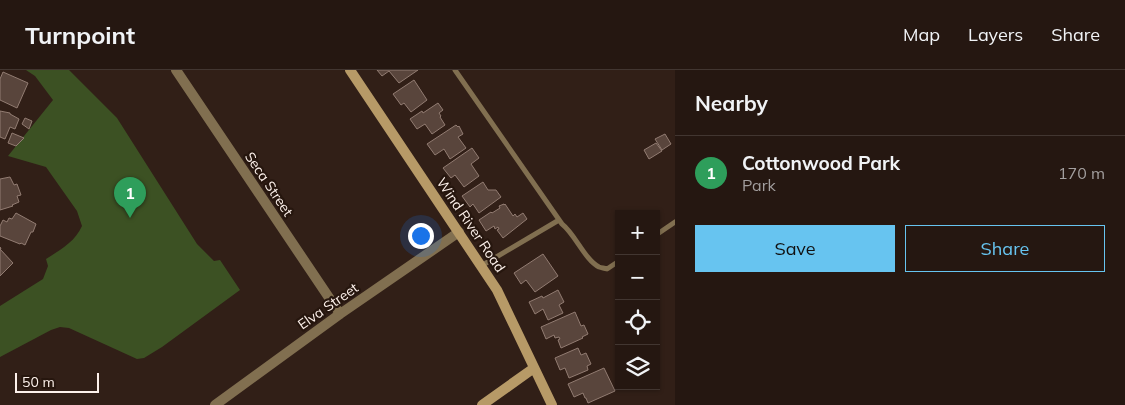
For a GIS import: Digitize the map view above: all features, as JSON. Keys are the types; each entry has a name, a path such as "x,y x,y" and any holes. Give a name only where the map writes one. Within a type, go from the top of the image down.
{"street":[{"name":"Seca Street","path":"176,70 340,314"},
{"name":"Wind River Road","path":"350,70 497,290 552,405"},
{"name":"Elva Street","path":"216,405 340,314 459,232"},
{"path":"482,405 534,368"}],"lane":[{"path":"455,70 559,220 568,228 589,258 599,267 607,269 615,264"},
{"path":"481,266 559,220"},
{"path":"660,232 675,222"}],"green space":[{"path":"26,70 69,70 117,118 197,244 214,261 220,260 240,290 144,358 137,359 69,328 60,327 0,357 0,306 43,279 48,266 46,259 71,241 82,226 77,211 46,167 8,156 53,100 35,76"}],"building":[{"path":"377,70 418,70 399,83 389,71 382,76"},
{"path":"3,72 28,83 17,108 0,100 0,79"},
{"path":"414,80 427,100 411,112 404,103 401,105 393,94"},
{"path":"438,103 443,110 439,113 445,125 432,134 425,124 417,129 410,119"},
{"path":"0,111 10,113 19,119 15,129 10,127 5,139 0,137"},
{"path":"25,118 32,121 29,129 22,124"},
{"path":"456,125 459,126 463,134 458,137 466,148 450,159 444,149 435,155 427,144"},
{"path":"12,133 24,138 16,146 8,143"},
{"path":"665,134 671,144 662,150 655,139"},
{"path":"656,143 662,151 649,159 644,150"},
{"path":"472,148 479,158 471,164 479,176 464,187 455,175 451,178 443,168"},
{"path":"10,177 14,185 17,184 21,195 17,196 19,202 0,210 0,179"},
{"path":"483,182 488,190 496,190 501,197 479,213 473,204 470,207 462,196"},
{"path":"504,204 513,216 515,214 517,217 523,213 527,219 503,238 497,230 499,229 498,227 495,229 494,226 486,231 479,220"},
{"path":"16,213 36,224 25,245 0,236 0,226 3,220 7,222"},
{"path":"0,249 13,263 0,276"},
{"path":"543,254 558,276 535,292 526,280 521,284 514,273"},
{"path":"558,290 564,302 559,305 563,313 548,320 543,309 535,314 529,302 542,296 543,298"},
{"path":"575,312 581,326 584,325 588,334 561,348 558,340 560,339 559,337 555,338 554,335 546,339 541,327"},
{"path":"578,348 581,355 586,353 591,364 587,366 588,370 569,378 565,368 560,370 555,358"},
{"path":"604,368 615,391 588,403 583,393 574,397 568,384"}],"place":[{"name":"Cottonwood Park","path":"130,218"}]}
